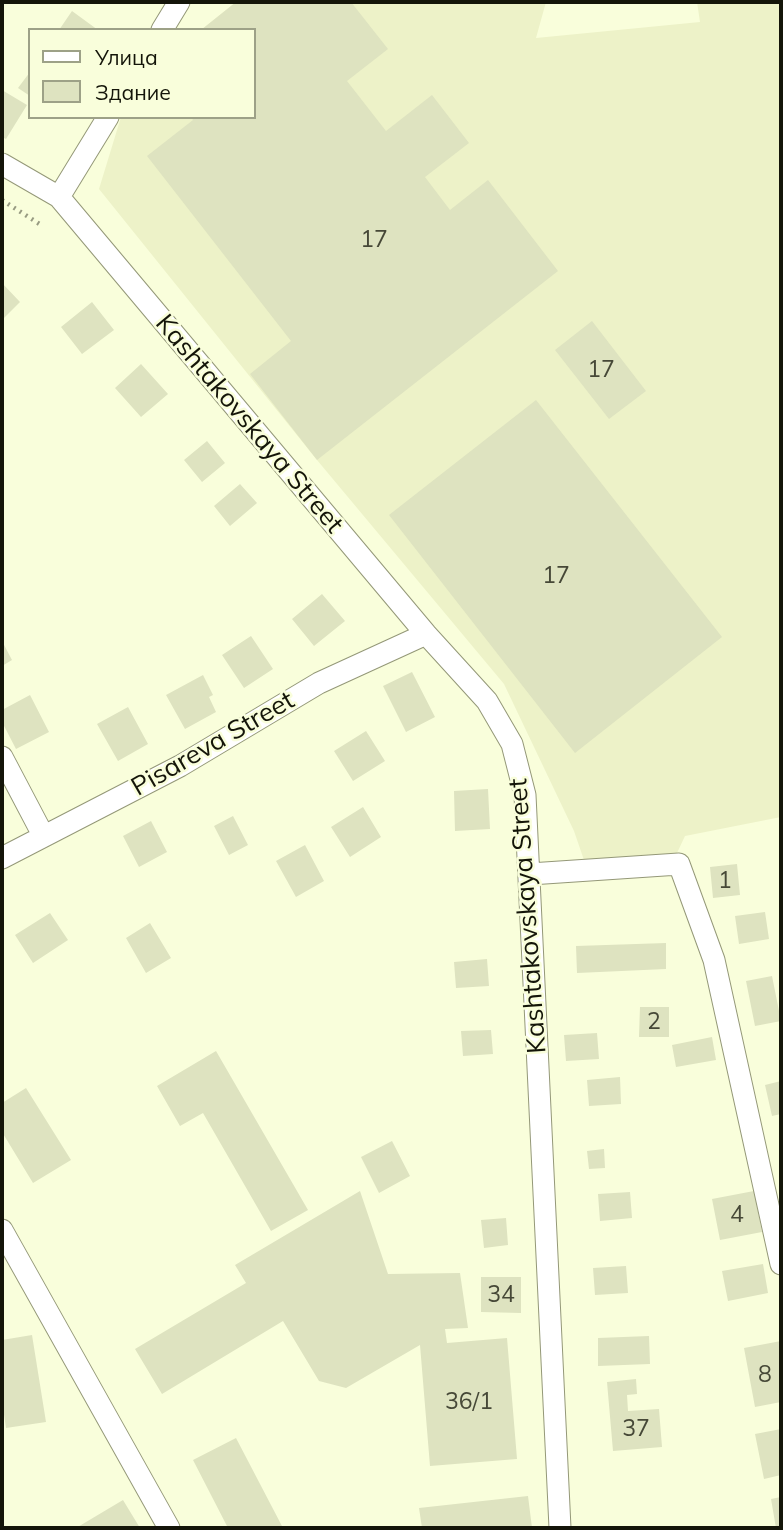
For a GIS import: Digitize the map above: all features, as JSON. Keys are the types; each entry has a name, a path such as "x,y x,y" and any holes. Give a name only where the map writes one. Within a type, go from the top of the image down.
{"street":[{"path":"163,28 179,2"},
{"path":"59,197 107,119"},
{"name":"Kashtakovskaya Street","path":"2,164 59,197 426,634 487,701 512,744 525,795 530,874 560,1528"},
{"name":"Pisareva Street","path":"2,858 180,766 319,683 426,634"},
{"path":"2,757 43,835"},
{"path":"530,874 679,864 714,960 781,1265"},
{"path":"2,1230 169,1528"}],"path":[{"path":"2,200 41,225"}],"shaded area":[{"path":"236,2 546,2 536,38 700,22 697,2 781,2 781,817 685,836 677,853 585,863 574,831 504,684 317,460 99,189 120,119 256,119 256,28 204,28"}],"building":[{"path":"236,2 351,2 388,49 347,81 386,131 432,95 469,143 425,177 450,210 488,180 558,271 317,460 250,374 291,341 147,156 192,119 256,119 256,28 204,28"},
{"path":"72,11 95,28 60,28"},
{"path":"28,75 28,95 18,88"},
{"path":"2,90 27,105 6,139 2,137"},
{"path":"2,283 20,302 2,320"},
{"path":"92,302 114,330 82,354 61,327"},
{"path":"592,321 646,391 609,419 555,350"},
{"path":"141,364 168,394 141,417 115,388"},
{"path":"536,400 722,637 575,753 389,515"},
{"path":"207,441 225,463 202,482 184,460"},
{"path":"240,484 257,503 230,526 214,506"},
{"path":"322,594 345,621 314,646 292,619"},
{"path":"251,636 273,669 244,688 222,655"},
{"path":"2,641 12,660 2,666"},
{"path":"412,672 435,717 406,732 383,686"},
{"path":"203,675 213,695 209,697 216,712 185,729 166,695"},
{"path":"30,695 49,732 16,749 2,722 2,710"},
{"path":"128,707 148,744 118,761 97,724"},
{"path":"366,731 385,761 353,781 334,751"},
{"path":"488,789 490,829 455,831 454,791"},
{"path":"363,807 381,837 350,857 331,827"},
{"path":"233,816 248,845 229,855 214,826"},
{"path":"151,821 167,852 139,867 123,836"},
{"path":"305,845 324,881 296,897 276,861"},
{"path":"737,864 740,895 713,898 710,867"},
{"path":"765,912 769,939 739,944 735,916"},
{"path":"50,913 68,940 33,963 15,935"},
{"path":"150,923 171,958 146,973 126,938"},
{"path":"666,943 666,969 577,973 576,946"},
{"path":"487,959 489,986 456,988 454,962"},
{"path":"772,976 781,1021 755,1026 746,981"},
{"path":"640,1007 669,1007 669,1037 639,1037"},
{"path":"491,1030 493,1054 463,1056 461,1031"},
{"path":"597,1033 599,1059 566,1061 564,1035"},
{"path":"712,1037 716,1060 676,1067 672,1045"},
{"path":"216,1051 308,1210 271,1231 203,1113 180,1126 157,1086"},
{"path":"620,1077 621,1104 589,1106 587,1080"},
{"path":"781,1081 781,1114 772,1116 765,1085"},
{"path":"26,1088 71,1160 33,1183 2,1132 2,1103"},
{"path":"392,1141 410,1176 379,1193 361,1157"},
{"path":"604,1149 605,1168 589,1169 587,1151"},
{"path":"360,1191 388,1274 460,1273 468,1328 445,1329 447,1343 507,1338 517,1459 430,1466 420,1345 346,1388 319,1381 283,1321 162,1394 135,1349 246,1283 235,1265"},
{"path":"754,1191 762,1232 720,1240 712,1199"},
{"path":"630,1192 632,1218 600,1221 598,1194"},
{"path":"506,1218 508,1245 484,1248 481,1220"},
{"path":"763,1264 768,1293 728,1301 722,1271"},
{"path":"626,1266 628,1293 595,1295 593,1268"},
{"path":"481,1277 521,1277 521,1313 481,1312"},
{"path":"32,1335 46,1422 6,1428 2,1401 2,1340"},
{"path":"649,1336 650,1364 598,1366 598,1338"},
{"path":"781,1341 781,1402 755,1407 744,1348"},
{"path":"636,1379 637,1394 627,1395 628,1411 659,1409 662,1447 613,1451 607,1382"},
{"path":"781,1429 781,1475 764,1479 755,1434"},
{"path":"236,1438 283,1528 228,1528 193,1460"},
{"path":"528,1496 532,1528 422,1528 419,1508"},
{"path":"781,1497 781,1528 776,1528 771,1499"},
{"path":"123,1500 140,1528 76,1528"}]}
